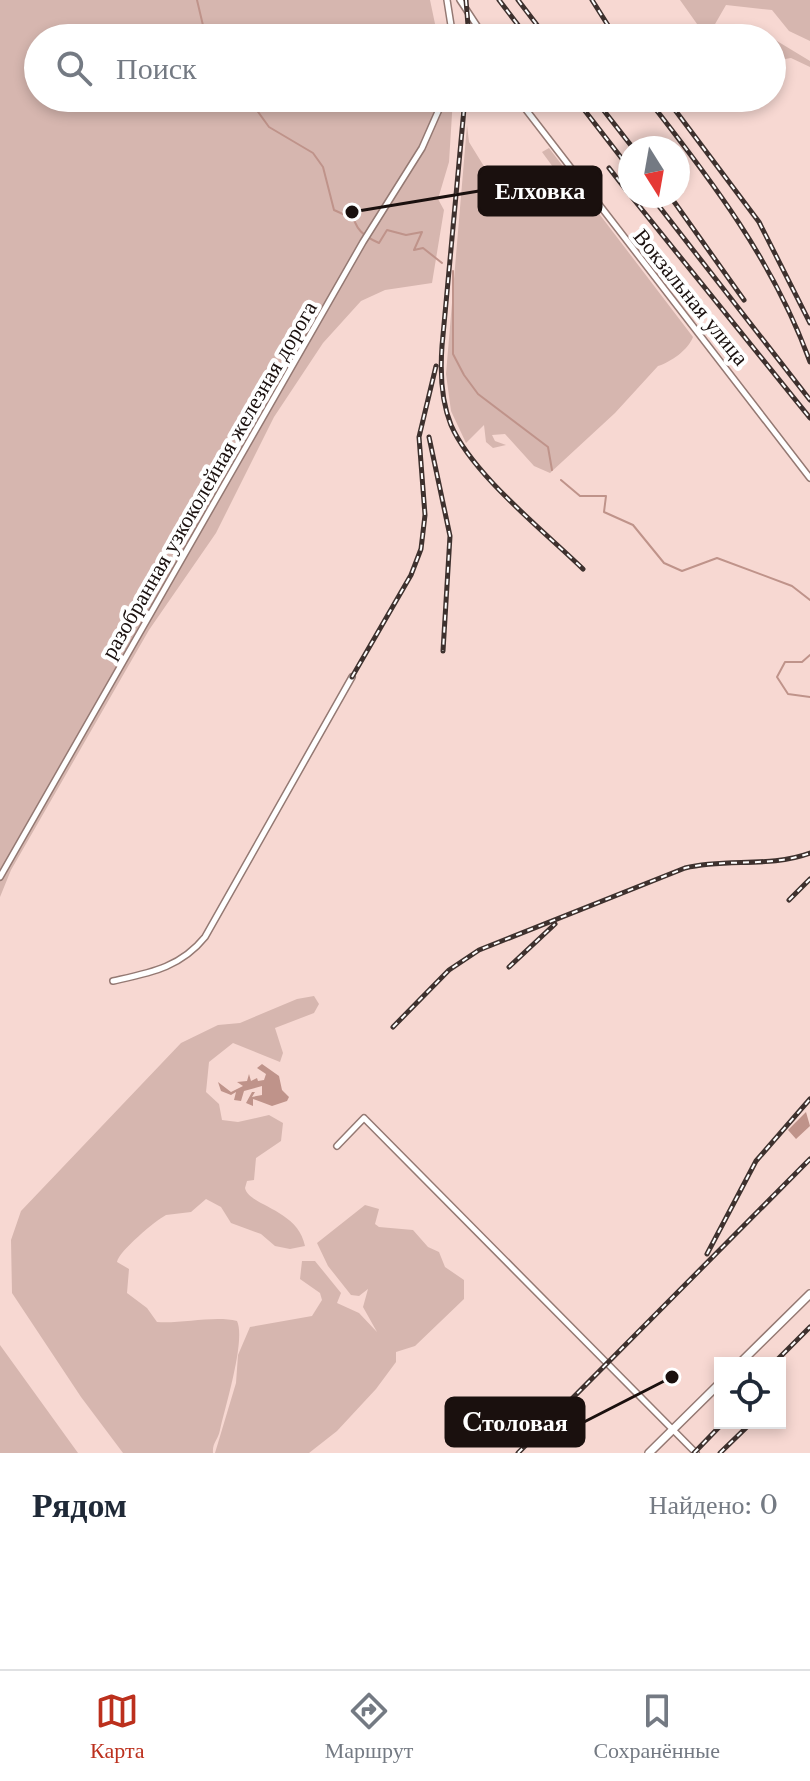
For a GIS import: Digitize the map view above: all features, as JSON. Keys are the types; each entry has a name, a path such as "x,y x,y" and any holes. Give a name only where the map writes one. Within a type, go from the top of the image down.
{"main road":[{"path":"746,1357 810,1294"},
{"path":"649,1453 714,1389"}],"street":[{"path":"447,0 451,24"},
{"path":"460,0 476,24"},
{"name":"разобранная узкоколейная железная дорога","path":"0,877 363,242 422,148 438,112"},
{"name":"Вокзальная улица","path":"528,112 810,478"},
{"path":"113,981 170,967 199,944 352,677"},
{"path":"337,1146 364,1118 696,1453"}],"shaded area":[{"path":"0,0 430,0 435,24 24,24 24,112 452,112 449,162 438,199 444,210 432,283 385,290 361,301 323,343 274,417 216,533 149,630 11,870 0,897"},
{"path":"680,0 810,0 810,41 789,31 772,10 726,5 715,24 697,24"},
{"path":"786,46 810,61 810,67 786,59"},
{"path":"467,125 469,142 493,181 504,184 502,190 519,195 535,209 548,198 531,170 547,188 561,178 542,152 549,148 693,337 683,351 658,366 615,413 550,473 534,466 505,434 492,435 495,441 506,445 493,448 486,442 484,425 466,443 451,411 446,374"},
{"path":"314,996 319,1004 314,1013 275,1028 283,1053 280,1062 233,1043 209,1062 206,1092 219,1104 222,1120 238,1122 269,1115 283,1123 281,1141 256,1158 254,1180 247,1181 245,1188 248,1194 293,1224 305,1246 290,1249 275,1246 261,1234 231,1223 221,1207 206,1199 191,1212 166,1215 124,1251 117,1262 129,1269 127,1293 147,1308 157,1322 237,1321 239,1343 213,1453 123,1453 81,1397 12,1293 11,1240 21,1211 181,1043 218,1025 240,1023 297,999"},
{"path":"262,1064 279,1076 282,1090 289,1097 287,1101 272,1106 253,1099 253,1106 246,1103 252,1092 255,1092 252,1097 262,1095 262,1086 244,1091 241,1101 234,1100 236,1092 231,1095 221,1091 218,1082 231,1092 243,1086 237,1082 247,1081 249,1074 251,1081 257,1078 258,1081 264,1080 266,1074 257,1068"},
{"path":"806,1112 810,1126 796,1139 788,1130"},
{"path":"365,1205 379,1209 375,1224 379,1227 413,1230 428,1247 439,1252 445,1267 464,1280 464,1299 415,1346 396,1352 396,1362 376,1389 337,1431 309,1453 215,1453 236,1383 238,1355 250,1327 312,1316 322,1300 320,1293 300,1279 302,1261 315,1261 341,1293 337,1303 359,1313 377,1332 363,1307 368,1289 359,1296 351,1295 328,1266 317,1243"},
{"path":"0,1345 78,1453 0,1453"}],"waterway":[{"path":"197,0 203,24"},
{"path":"258,112 269,127 313,153 323,167 334,210 345,215 352,212 355,223 368,238 379,243 387,230 406,235 422,232 414,250 423,248 442,263"},
{"path":"453,271 453,354 478,394 548,447 552,470"},
{"path":"561,480 580,496 606,496 604,512 633,525 664,563 682,571 717,558 792,586 810,600"},
{"path":"810,655 802,662 785,662 777,677 788,694 810,697"}],"railway":[{"path":"466,0 468,24"},
{"path":"499,0 517,24"},
{"path":"518,0 536,24"},
{"path":"592,0 607,24"},
{"path":"464,112 442,346 441,376 445,406 451,425 475,463 510,501 583,569"},
{"path":"586,112 618,154"},
{"path":"605,112 624,136"},
{"path":"658,112 718,192 760,256 810,362"},
{"path":"676,112 759,222 810,323"},
{"path":"609,168 618,180"},
{"path":"641,208 810,418"},
{"path":"660,208 810,400"},
{"path":"679,208 744,300"},
{"path":"352,677 411,575 421,549 425,515 419,437 436,366"},
{"path":"429,437 450,536 443,651"},
{"path":"393,1027 449,970 479,950 685,868 764,862 810,853"},
{"path":"789,900 810,879"},
{"path":"509,967 555,924"},
{"path":"707,1254 756,1161 810,1099"},
{"path":"518,1453 810,1159"},
{"path":"780,1357 810,1327"},
{"path":"694,1453 717,1429"},
{"path":"720,1453 745,1429"}],"place":[{"name":"Елховка","path":"352,212"},
{"name":"Cтоловая","path":"672,1377"}]}
